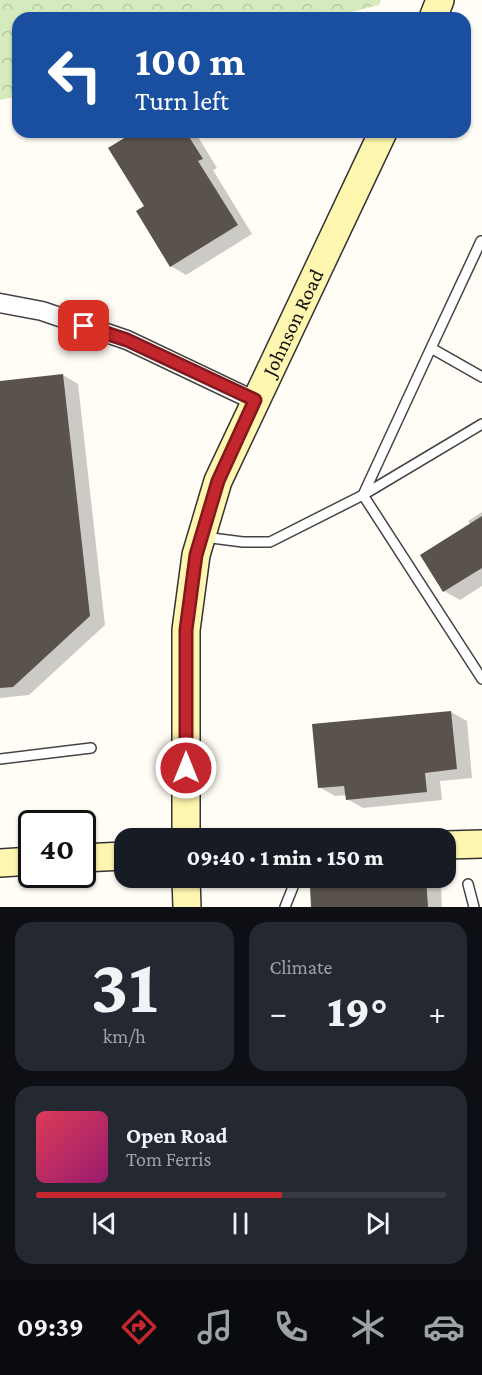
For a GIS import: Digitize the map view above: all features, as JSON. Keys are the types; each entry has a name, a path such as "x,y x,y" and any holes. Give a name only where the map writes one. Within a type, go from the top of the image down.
{"street":[{"name":"Johnson Road","path":"186,828 186,630 196,555 218,481 380,138"},
{"path":"0,303 42,311 127,340 255,400"},
{"path":"456,845 482,844"},
{"path":"96,857 114,856"},
{"path":"0,863 18,862"},
{"path":"186,888 187,907"}],"lane":[{"path":"363,495 481,242"},
{"path":"431,348 482,377"},
{"path":"202,536 243,542 270,542 363,495 482,424"},
{"path":"363,495 482,679"},
{"path":"0,759 91,748"},
{"path":"468,884 474,907"},
{"path":"285,907 293,888"}],"green space":[{"path":"0,0 381,0 379,5 351,12 12,12 12,97 0,100"}],"building":[{"path":"124,138 190,138 203,159 198,161 238,225 170,267 136,211 144,206 108,148"},
{"path":"63,374 90,616 13,687 0,688 0,381"},
{"path":"482,516 482,568 443,592 420,555"},
{"path":"451,711 457,769 425,773 427,792 346,800 344,786 318,788 312,724"},
{"path":"310,888 427,888 428,907 311,907"}],"route":[{"path":"84,326 127,340 255,400 218,481 196,555 186,630 186,768"}]}
